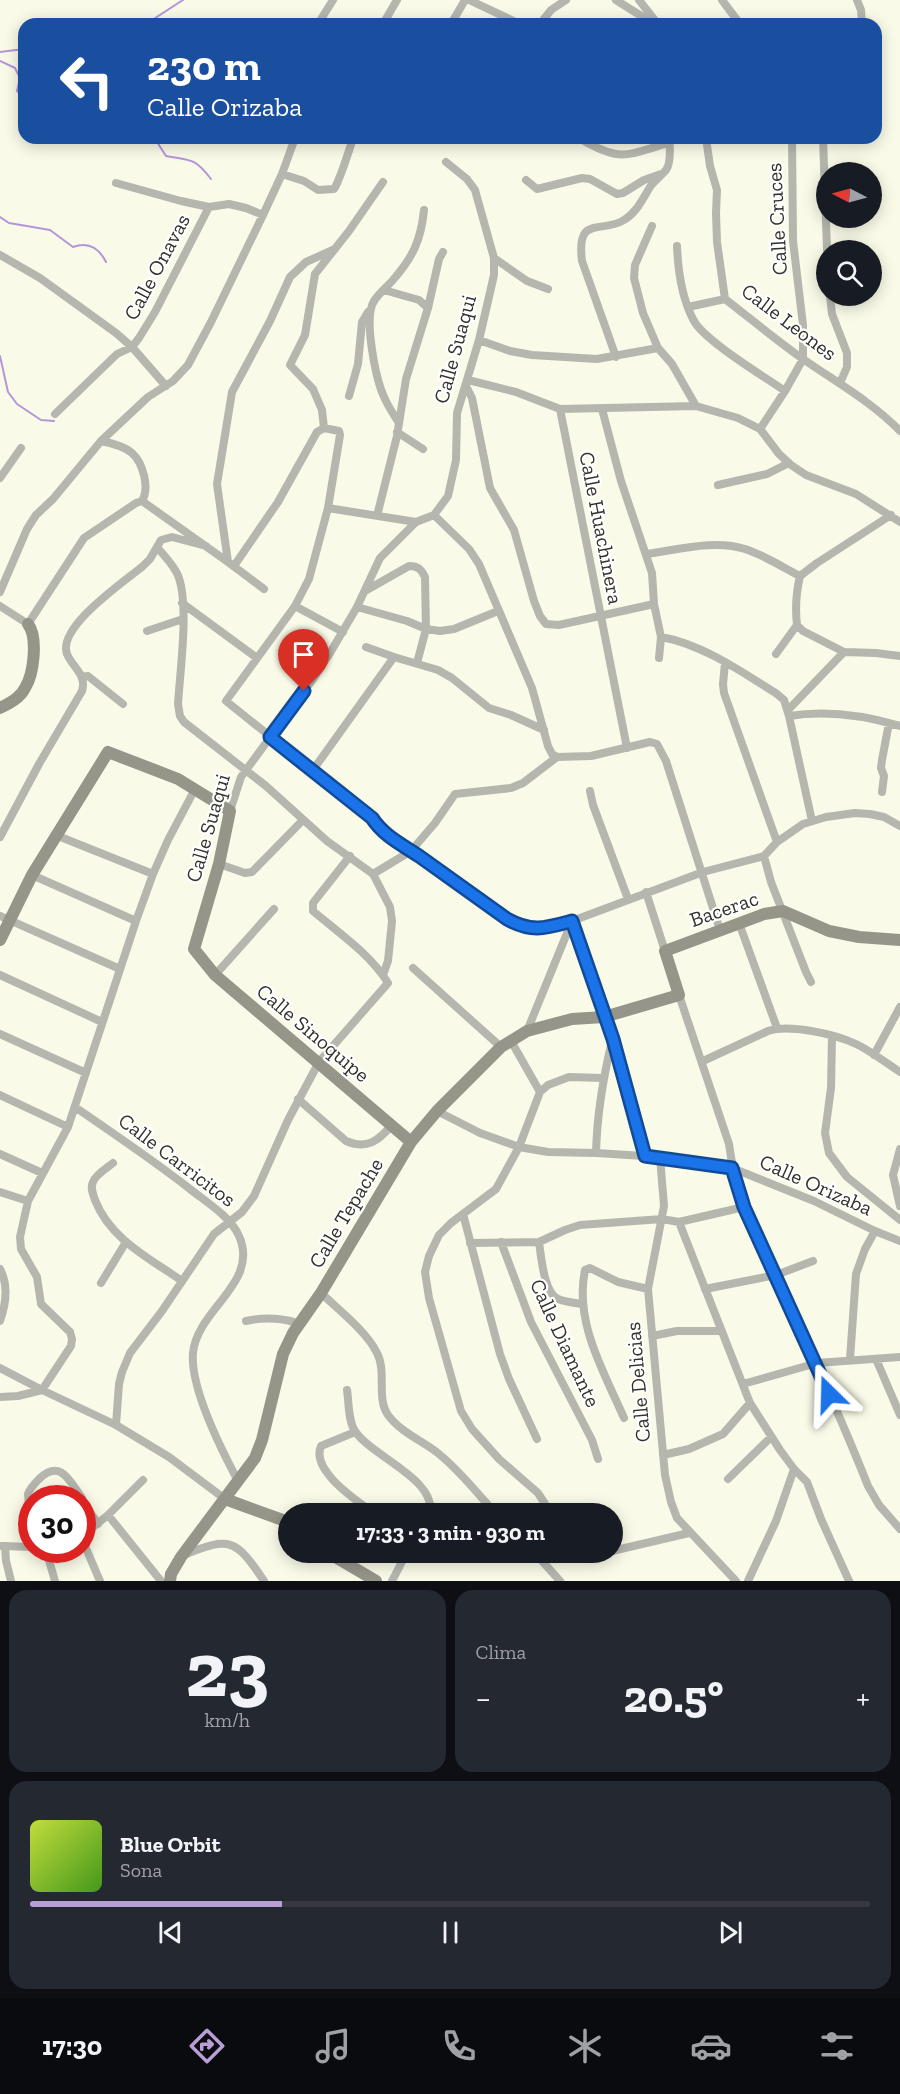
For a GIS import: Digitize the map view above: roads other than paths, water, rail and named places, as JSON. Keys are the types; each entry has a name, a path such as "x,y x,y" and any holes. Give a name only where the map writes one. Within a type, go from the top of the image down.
{"street":[{"path":"324,18 333,0"},
{"path":"386,18 397,0"},
{"path":"455,18 467,0 507,18"},
{"path":"544,18 550,10 566,0"},
{"path":"616,0 646,18"},
{"path":"639,0 652,18"},
{"path":"722,0 736,18"},
{"path":"857,0 862,18"},
{"path":"0,592 31,522 101,441 132,411 184,370 192,358 282,174 293,144"},
{"path":"282,174 304,181 318,190 334,189 351,144"},
{"path":"590,144 609,154 623,156 658,144"},
{"path":"616,357 582,261 583,239 587,231 593,227 617,223 633,213 665,171 668,164 669,144"},
{"name":"Calle Leones","path":"706,144 717,190 717,242 725,299 803,359 890,420 900,432"},
{"name":"Calle Cruces","path":"760,429 786,392 803,359 803,325 793,241 792,144"},
{"path":"823,144 825,162"},
{"name":"Calle Suaqui","path":"194,950 219,864 230,812 239,783 246,770 313,679 343,632 380,558 416,522 434,515 448,496 456,460 457,413 493,286 494,258 475,190 467,179 446,162"},
{"path":"526,180 537,189 574,179 590,179 617,194 661,174"},
{"path":"324,428 322,410 313,388 290,365 305,335 314,278 383,182"},
{"path":"116,183 209,207 229,204 262,215"},
{"name":"Calle Onavas","path":"56,414 117,354 132,347 151,319 209,207"},
{"path":"349,396 358,364 362,322 365,314 408,262 419,242 424,210"},
{"path":"652,226 635,265 634,279 643,313 658,348 672,364 696,406"},
{"path":"677,246 677,266 695,324 708,336 786,392"},
{"path":"231,564 217,484 232,392 270,321 290,277 306,262 335,249"},
{"path":"377,516 398,427 406,380 428,308 439,259 443,252"},
{"path":"0,255 50,284 132,347 166,386"},
{"path":"494,258 527,281 548,289"},
{"path":"384,290 419,300 428,308"},
{"path":"688,307 725,299"},
{"path":"831,306 847,353 847,367 840,383"},
{"path":"370,309 370,333 384,399 398,427 423,449"},
{"path":"479,340 510,351 597,359 658,348"},
{"path":"654,604 559,625 546,624 534,601 514,530 490,488 467,383 516,392 560,409 696,406 738,418 760,429 779,454 806,475 856,494 900,522"},
{"name":"Calle Huachinera","path":"560,409 627,748"},
{"path":"602,409 621,481 652,573 654,604 661,637 658,658"},
{"path":"231,564 278,502 317,432 324,428 339,431 328,508 313,568 295,606 226,701 372,818 389,837 523,928 554,926 572,921 703,872 764,856 777,842 803,824 826,817 863,813 884,817 900,826"},
{"path":"28,624 84,538 145,496 146,489 139,462 131,452 101,441"},
{"path":"0,478 21,448"},
{"path":"718,485 767,474 789,463"},
{"path":"139,502 206,546 264,590"},
{"path":"328,508 416,522"},
{"path":"434,515 451,530 474,557 529,680 552,754 557,757 591,756 650,742 657,744 666,761 720,930"},
{"path":"776,654 797,625 796,591 801,576 891,515"},
{"path":"0,837 84,686 82,677 68,655 66,648 68,637 81,619 143,566 161,540 172,537 206,546"},
{"path":"646,554 707,546 731,546 746,549 801,576"},
{"path":"157,547 179,578 183,619 178,704 180,716 184,722 246,770 327,841 373,874 390,907 392,921 388,961 382,975"},
{"path":"365,591 409,566 421,569 425,577 426,629 417,663"},
{"path":"182,603 257,658"},
{"path":"0,606 28,624 34,634 26,687 16,699 0,708"},
{"path":"295,606 343,632"},
{"path":"357,606 426,629 440,631 454,629 498,611"},
{"path":"147,631 183,619"},
{"path":"797,625 813,637 844,652 900,656"},
{"path":"661,637 698,648 777,694 783,700 788,713 812,821"},
{"path":"366,647 438,670 452,678 489,708 544,729"},
{"path":"788,713 844,652"},
{"path":"313,770 394,657"},
{"path":"725,663 724,693 777,842"},
{"path":"82,677 88,676 123,704"},
{"path":"788,713 846,714 900,726"},
{"path":"882,792 884,776 881,768 889,723"},
{"path":"0,940 5,918 58,836 108,752 168,774 230,812"},
{"path":"373,874 411,851 435,824 455,794 511,788 523,783 557,757"},
{"path":"0,1397 18,1396 42,1390 71,1346 72,1339 64,1326 41,1304 37,1277 21,1249 20,1237 28,1201 68,1127 153,874 195,789"},
{"path":"590,791 593,805 628,899"},
{"path":"219,864 245,873 252,872 303,820"},
{"path":"58,836 153,874"},
{"path":"116,1425 119,1384 125,1362 214,1234 242,1212 254,1196 298,1099 319,1062 388,983 363,954 313,911 313,903 350,856"},
{"path":"764,856 771,882 811,982"},
{"path":"33,875 136,921"},
{"path":"646,892 729,1144 732,1168 744,1207 817,1363 868,1486 879,1505 900,1529"},
{"path":"215,975 274,909"},
{"name":"Bacerac","path":"665,951 764,914 783,911 829,931 859,937 900,940"},
{"path":"5,918 120,969"},
{"path":"572,921 613,1039 645,1156"},
{"path":"527,1031 572,921"},
{"path":"739,923 777,1028"},
{"name":"Calle Sinoquipe","path":"194,950 215,975 411,1142"},
{"path":"414,968 506,1044 540,1092"},
{"path":"0,975 102,1022"},
{"name":"Calle Tepache","path":"170,1581 171,1574 181,1557 259,1450 283,1354 298,1323 321,1293 411,1142 437,1112 506,1044 527,1031 572,1019 604,1017 680,995"},
{"path":"874,1055 900,1006"},
{"path":"703,1061 777,1028 832,1036 856,1044 900,1072"},
{"path":"0,1034 86,1073"},
{"path":"832,1036 831,1088 825,1133 829,1153 847,1177 900,1220"},
{"path":"596,1153 603,1078 613,1039"},
{"path":"543,1503 538,1493 518,1478 499,1459 472,1428 461,1411 429,1298 425,1272 429,1256 439,1235 451,1222 496,1190 519,1147 540,1092 548,1085 568,1077 603,1078"},
{"path":"0,1095 68,1127"},
{"path":"298,1099 345,1141 354,1144 373,1142 381,1138 392,1125"},
{"name":"Calle Carricitos","path":"75,1107 170,1173 211,1205 236,1230 243,1246 241,1272 201,1328 194,1347 193,1364 212,1426 238,1481"},
{"name":"Calle Orizaba","path":"437,1112 480,1133 519,1147 548,1152 660,1157 732,1168 814,1201 875,1231 900,1240"},
{"path":"900,1149 893,1175 900,1206"},
{"path":"0,1154 42,1173"},
{"name":"Calle Delicias","path":"660,1157 664,1206 648,1289 663,1455 674,1510 689,1533 736,1581"},
{"path":"113,1163 93,1179 92,1190 104,1219 126,1242 182,1281"},
{"path":"0,1191 28,1201"},
{"path":"470,1243 538,1242 580,1226 662,1218 680,1222 744,1207"},
{"path":"463,1214 500,1354 537,1439"},
{"path":"680,1222 750,1402 771,1437 794,1469 807,1482 849,1581"},
{"path":"850,1359 856,1275 865,1249 875,1231"},
{"path":"101,1283 126,1242"},
{"name":"Calle Diamante","path":"501,1242 531,1322 592,1440 598,1459"},
{"path":"538,1242 552,1294 557,1299 582,1304"},
{"path":"705,1289 776,1275 813,1261"},
{"path":"0,1269 6,1287 0,1321"},
{"path":"624,1418 589,1338 582,1304 585,1270 590,1269 618,1281 648,1289"},
{"path":"321,1293 359,1330 378,1353 382,1368 383,1406 387,1414 440,1455 486,1503"},
{"path":"246,1321 271,1318 298,1323"},
{"path":"652,1336 677,1331 721,1331"},
{"path":"743,1384 817,1363 900,1356"},
{"path":"876,1359 900,1416"},
{"path":"0,1368 116,1425 169,1457 225,1499 278,1518"},
{"path":"347,1390 355,1432 380,1455 416,1481 428,1496 430,1503"},
{"path":"663,1455 689,1449 723,1434 750,1402"},
{"path":"355,1432 319,1448 325,1468 332,1479 360,1503"},
{"path":"728,1479 771,1437"},
{"path":"748,1581 776,1521 794,1469"},
{"path":"33,1485 44,1474 56,1470 63,1472 72,1485"},
{"path":"96,1521 98,1524 143,1480"},
{"path":"108,1515 161,1581"},
{"path":"623,1548 689,1533"},
{"path":"181,1557 209,1545 230,1544 247,1558 264,1581"},
{"path":"11,1581 3,1546 18,1545"},
{"path":"50,1563 55,1581"},
{"path":"92,1563 100,1581"},
{"path":"346,1563 376,1581"},
{"path":"392,1581 402,1563"},
{"path":"544,1563 560,1581"}],"waterway":[{"path":"155,18 183,0"},
{"path":"0,52 18,50"},
{"path":"0,61 15,68 18,74"},
{"path":"18,87 18,92"},
{"path":"158,144 166,156 196,163 211,179"},
{"path":"0,217 9,223 50,230 73,247 89,245 97,250 106,262"},
{"path":"0,356 8,392 17,404 41,420 54,421"}]}
